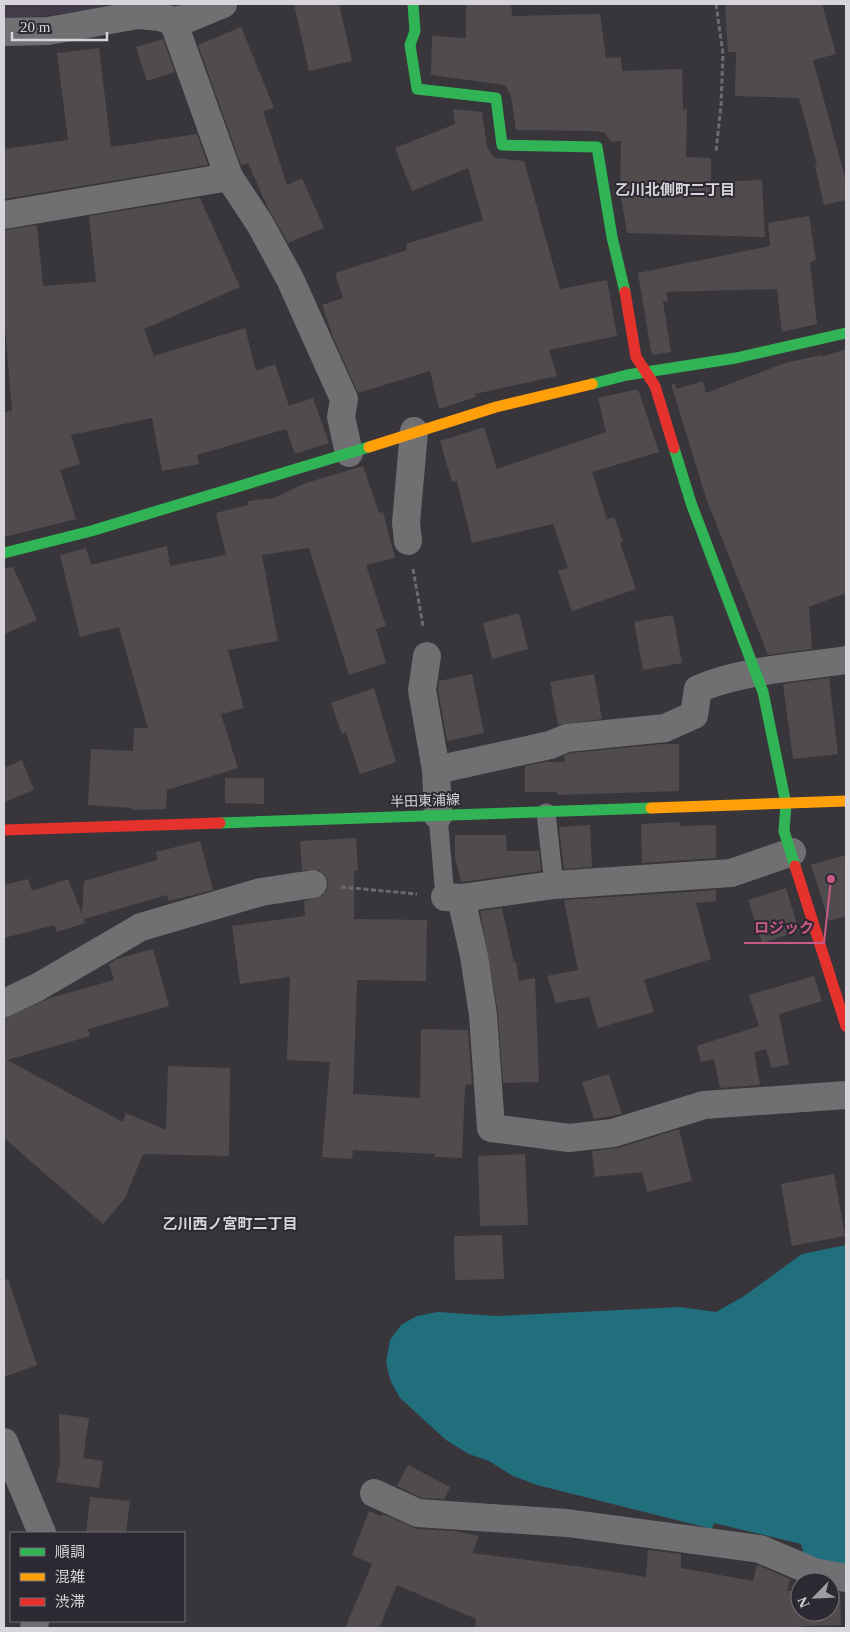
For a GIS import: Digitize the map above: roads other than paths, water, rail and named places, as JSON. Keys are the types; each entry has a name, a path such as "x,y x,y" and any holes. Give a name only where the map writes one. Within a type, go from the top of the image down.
{"street":[{"path":"4,32 48,31 138,15 160,17 173,21 189,18 223,4"},
{"path":"413,4 415,31 410,45 416,89 496,98 502,145 597,146 612,237 622,273 636,357 655,386 691,503 763,692 786,804 784,831 846,1026"},
{"path":"173,21 229,177 260,224 290,279 344,399 341,417 349,453"},
{"path":"4,215 229,177"},
{"path":"4,553 91,531 349,453 496,406 627,374 736,358 846,333"},
{"path":"408,541 406,523 414,431"},
{"path":"427,656 422,690 436,770 438,816"},
{"path":"436,770 550,745 567,738 665,728 694,715 698,689 709,684 756,674 846,660"},
{"name":"半田東浦線","path":"4,830 846,802"},
{"path":"792,852 731,873 554,885 453,897 474,956 483,1015 491,1128 569,1138 613,1133 704,1105 846,1095"},
{"path":"4,1003 36,988 141,927 261,892 313,884"},
{"path":"4,1442 42,1532"},
{"path":"374,1493 418,1512 567,1523 760,1549 814,1572 846,1578"}],"lane":[{"path":"546,813 554,885"},
{"path":"438,816 453,897"}],"water":[{"path":"846,1245 846,1568 804,1555 801,1544 714,1523 712,1529 537,1485 513,1476 489,1461 469,1454 446,1440 400,1398 391,1382 386,1363 390,1340 401,1325 417,1316 438,1312 496,1316 680,1307 716,1312 744,1296 802,1254"}],"place":[{"name":"ロジック","path":"831,879"}],"district":[{"name":"乙川北側町二丁目","path":"675,190"},
{"name":"乙川西ノ宮町二丁目","path":"230,1224"}]}
